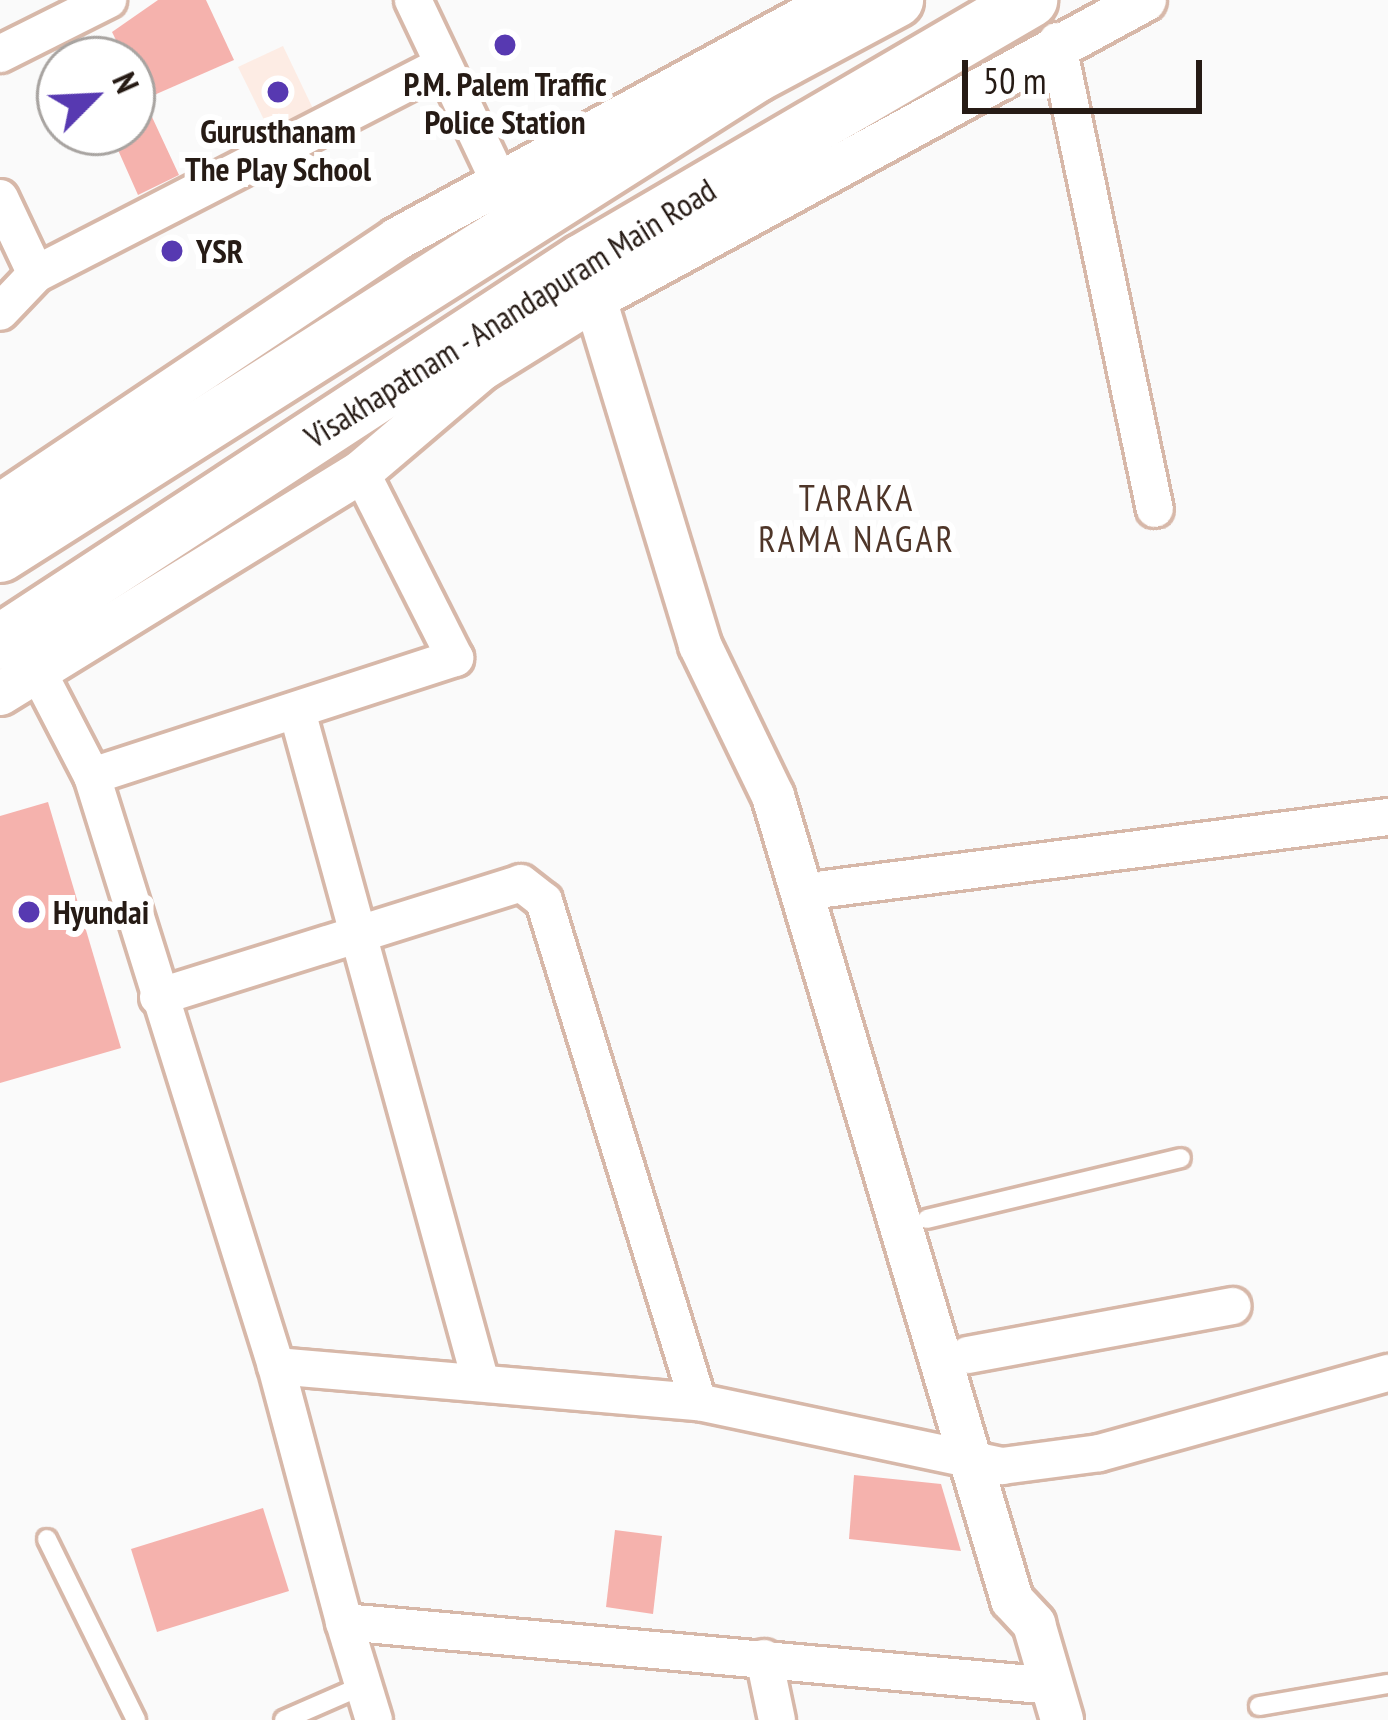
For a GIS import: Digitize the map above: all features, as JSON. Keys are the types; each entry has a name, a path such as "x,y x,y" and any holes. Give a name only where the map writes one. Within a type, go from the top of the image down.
{"main road":[{"name":"Visakhapatnam - Anandapuram Main Road","path":"0,555 756,75 896,0"},
{"name":"Visakhapatnam - Anandapuram Main Road","path":"18,656 583,261 1043,21"}],"street":[{"path":"0,54 108,0"},
{"path":"413,0 499,181"},
{"path":"0,505 499,181 837,0"},
{"path":"0,694 18,656 361,472 482,369 1043,21 1145,0"},
{"path":"1043,21 1155,509"},
{"path":"0,312 36,274 441,66"},
{"path":"0,198 36,274"},
{"path":"344,1622 764,1658 1058,1703 1034,1624 1012,1600 968,1355 784,753 715,605 606,293"},
{"path":"606,293 700,645 773,796 986,1464"},
{"path":"92,776 455,658 361,472"},
{"path":"18,656 92,776 276,1366 369,1702"},
{"path":"297,712 362,932 480,1378"},
{"path":"825,890 1388,817"},
{"path":"158,997 521,883 544,901 698,1402"},
{"path":"968,1355 1233,1306"},
{"path":"276,1366 480,1378 698,1402 986,1464 1100,1453 1388,1373"},
{"path":"764,1658 777,1720"}],"lane":[{"path":"927,1219 1181,1158"},
{"path":"47,1539 136,1720"},
{"path":"1259,1706 1388,1684"},
{"path":"284,1720 369,1702"}],"shaded area":[{"name":"Gurusthanam The Play School","path":"283,46 317,117 273,138 238,67"}],"building":[{"path":"158,0 206,0 234,60 156,94 156,36 114,36 112,32"},
{"path":"156,126 179,175 138,195 121,156 156,156"},
{"path":"48,802 121,1048 0,1083 0,816"},
{"path":"854,1475 941,1484 961,1551 849,1539"},
{"path":"263,1508 289,1591 157,1632 131,1549"},
{"path":"615,1530 662,1536 653,1614 606,1607"}],"place":[{"name":"P.M. Palem Traffic Police Station","path":"505,45"},
{"name":"Gurusthanam The Play School","path":"278,92"},
{"name":"YSR","path":"172,251"},
{"name":"Hyundai","path":"29,912"}],"district":[{"name":"TARAKA RAMA NAGAR","path":"857,518"}]}
